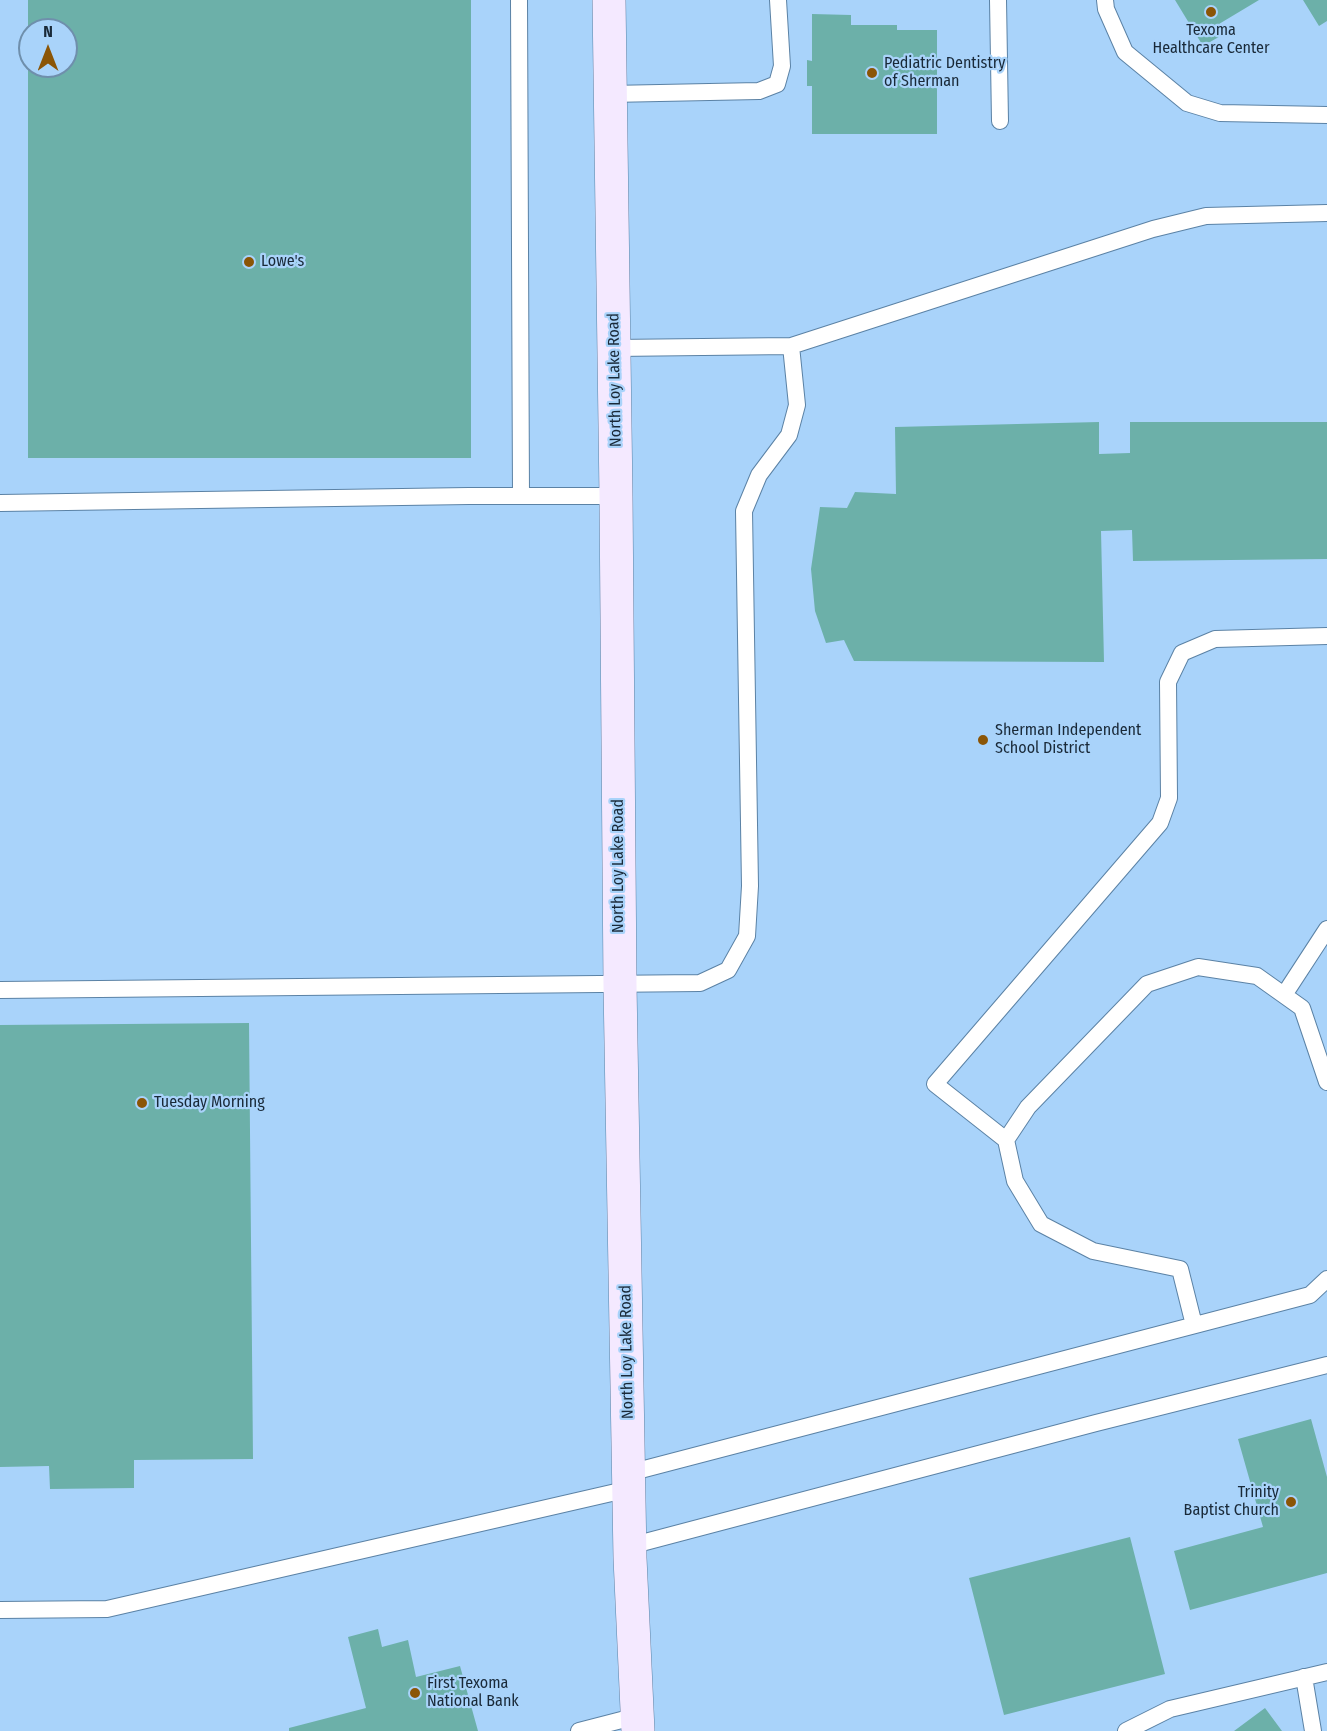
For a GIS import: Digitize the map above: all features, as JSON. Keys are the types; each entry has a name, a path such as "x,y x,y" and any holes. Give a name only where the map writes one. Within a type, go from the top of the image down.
{"street":[{"name":"North Loy Lake Road","path":"609,0 620,985 630,1546 637,1724"}],"lane":[{"path":"519,0 521,495"},
{"path":"610,94 759,91 777,84 782,66 778,0"},
{"path":"998,0 1000,120"},
{"path":"1105,0 1106,9 1125,52 1187,103 1220,113 1327,114"},
{"path":"614,348 791,346 1153,229 1206,216 1327,213"},
{"path":"0,990 700,983 728,970 747,936 750,886 744,511 759,475 789,435 797,405 791,346"},
{"path":"0,503 521,495 616,496"},
{"path":"1194,1325 1180,1269 1093,1251 1041,1224 1015,1181 1006,1140 935,1084 1160,823 1169,798 1168,682 1182,653 1215,639 1327,636"},
{"path":"1284,995 1327,929"},
{"path":"1006,1140 1028,1107 1147,984 1198,967 1257,976 1302,1008 1327,1082"},
{"path":"0,1610 107,1609 629,1481 1310,1294 1327,1279"},
{"path":"630,1546 1327,1365"},
{"path":"1126,1731 1170,1709 1327,1672"},
{"path":"1304,1677 1312,1731"},
{"path":"579,1731 637,1724"}],"building":[{"name":"Lowe's","path":"28,0 471,0 471,458 28,458 28,78 78,78 78,18 28,18"},
{"name":"Texoma Healthcare Center","path":"1175,0 1259,0 1219,24 1224,34 1203,46"},
{"name":"Texoma Healthcare Center","path":"1303,0 1327,0 1327,21 1319,26"},
{"name":"Pediatric Dentistry of Sherman","path":"812,14 851,15 851,25 897,25 897,30 937,30 937,134 812,134 812,86 807,86 807,60 812,61"},
{"path":"1099,422 1099,454 1130,453 1130,422 1327,422 1327,559 1133,561 1132,530 1101,531 1104,662 854,661 844,640 826,643 815,611 811,569 820,507 847,508 855,492 896,494 895,427"},
{"path":"249,1023 253,1459 134,1460 134,1488 50,1489 49,1466 0,1467 0,1025"},
{"name":"Trinity Baptist Church","path":"1311,1419 1327,1477 1327,1573 1190,1610 1174,1551 1263,1527 1238,1439"},
{"path":"1130,1537 1165,1674 1004,1715 969,1578"},
{"name":"First Texoma National Bank","path":"378,1629 382,1647 408,1640 416,1677 460,1666 478,1731 289,1731 289,1728 366,1708 348,1637"},
{"path":"1265,1708 1282,1731 1234,1731"}],"place":[{"name":"Texoma Healthcare Center","path":"1211,12"},
{"name":"Pediatric Dentistry of Sherman","path":"872,73"},
{"name":"Lowe's","path":"249,262"},
{"name":"Sherman Independent School District","path":"983,740"},
{"name":"Tuesday Morning","path":"142,1103"},
{"name":"Trinity Baptist Church","path":"1291,1502"},
{"name":"First Texoma National Bank","path":"415,1693"}]}
